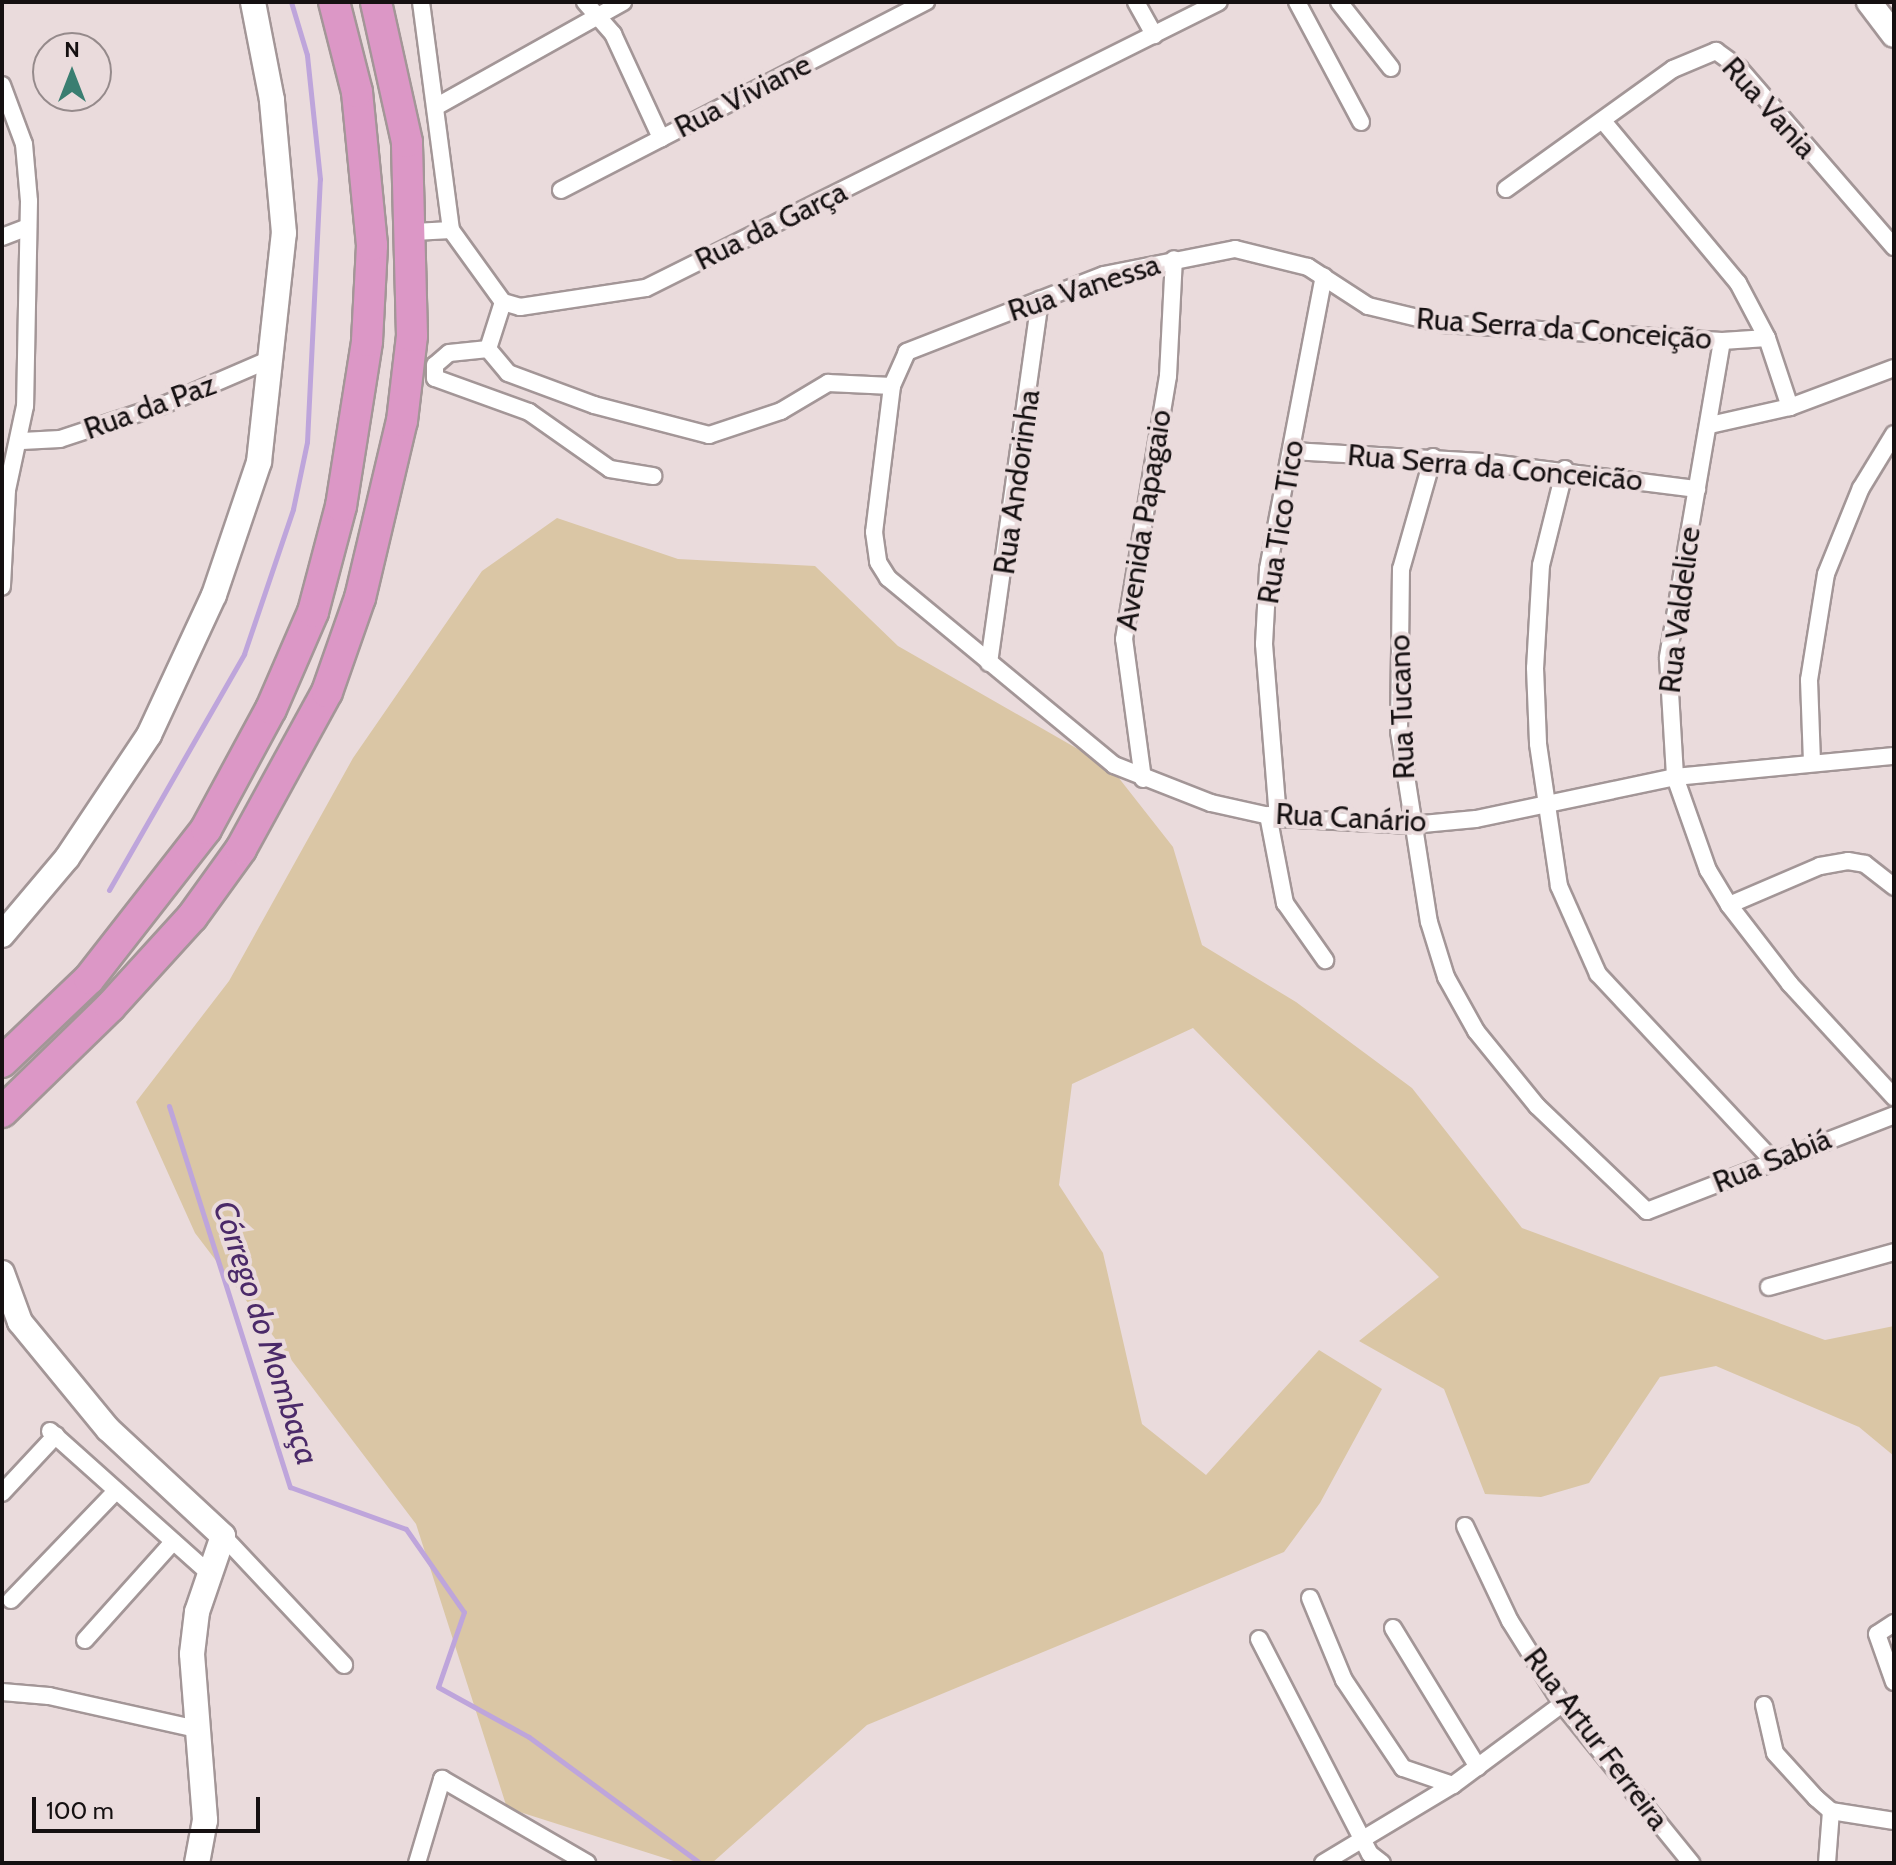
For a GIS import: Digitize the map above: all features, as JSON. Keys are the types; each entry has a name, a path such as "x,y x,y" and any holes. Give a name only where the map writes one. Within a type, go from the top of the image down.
{"highway":[{"path":"2,1062 89,979 206,829 271,709 313,612 337,521 367,341 372,245 357,92 334,2"},
{"path":"2,1112 110,1007 192,917 241,849 327,692 360,598 402,421 414,232 407,142 376,2"}],"main road":[{"path":"2,935 13,908 149,735 214,595 259,462 273,358 284,233 272,100 253,2"},
{"path":"1869,2 1894,35"},
{"path":"2,1273 20,1322 108,1429 223,1536 194,1632 197,1729 205,1820 197,1863"}],"street":[{"path":"421,2 439,105 451,230 503,302 488,349"},
{"path":"585,2 613,34 661,138"},
{"path":"439,105 623,2"},
{"name":"Rua Viviane","path":"561,190 926,2"},
{"path":"1136,2 1154,35"},
{"name":"Rua da Garça","path":"503,302 536,306 646,288 1219,2"},
{"path":"1297,2 1361,122"},
{"path":"1339,2 1391,68"},
{"name":"Rua Vania","path":"1506,189 1673,69 1716,51 1739,68 1894,247"},
{"path":"2,85 8,116 26,156 28,227 22,441 7,490 2,587"},
{"path":"1603,121 1738,283 1767,338 1790,407"},
{"path":"2,237 28,227"},
{"path":"414,232 451,230"},
{"name":"Rua Vanessa","path":"892,386 899,363 931,338 1104,275 1235,249 1285,258 1324,276"},
{"name":"Avenida Papagaio","path":"1143,779 1124,639 1168,376 1174,259"},
{"name":"Rua Serra da Conceição","path":"1324,276 1368,306 1443,324 1722,341 1767,338"},
{"name":"Rua Tico Tico","path":"1324,276 1292,451 1275,518 1265,610 1273,816 1285,903 1325,960"},
{"name":"Rua Andorinha","path":"989,663 1040,300"},
{"name":"Rua Valdelice","path":"1722,341 1668,658 1675,777 1708,870 1729,905 1790,984 1894,1097"},
{"path":"488,349 508,373 528,383 709,435 781,411 828,383 892,386"},
{"path":"488,349 449,353 435,365 435,378 529,412 616,471 653,476"},
{"name":"Rua da Paz","path":"22,441 60,439 166,404 273,358"},
{"path":"1710,425 1790,407 1894,368"},
{"name":"Rua Canário","path":"892,386 874,532 881,570 1090,748 1143,779 1273,816 1412,825 1547,806 1675,777 1894,756"},
{"path":"1812,762 1809,680 1826,574 1861,488 1894,434"},
{"name":"Rua Serra da Conceicão","path":"1292,451 1433,457 1565,469 1697,489"},
{"name":"Rua Tucano","path":"1433,457 1401,569 1399,731 1412,825 1433,936 1446,977 1476,1031 1537,1106 1640,1209 1652,1211"},
{"path":"1565,469 1541,565 1537,617 1538,744 1559,886 1598,974 1771,1159"},
{"path":"1729,905 1820,866 1848,861 1865,864 1894,887"},
{"name":"Rua Sabiá","path":"1652,1211 1771,1159 1894,1115"},
{"path":"1769,1287 1894,1252"},
{"path":"2,1493 53,1433 212,1576"},
{"path":"11,1600 116,1491"},
{"name":"Rua Artur Ferreira","path":"1465,1526 1510,1621 1562,1704 1691,1863"},
{"path":"223,1536 344,1665"},
{"path":"85,1640 173,1542"},
{"path":"1310,1598 1344,1680 1403,1768 1453,1785"},
{"path":"1894,1623 1877,1634 1894,1682"},
{"path":"1393,1628 1478,1767"},
{"path":"1259,1639 1364,1838 1382,1863"},
{"path":"2,1692 49,1696 197,1729"},
{"path":"1323,1863 1453,1785 1562,1704"},
{"path":"1764,1705 1775,1753 1831,1811 1894,1821"},
{"path":"417,1863 442,1779 587,1863"},
{"path":"1827,1863 1831,1811"}],"shaded area":[{"path":"557,518 678,559 815,566 898,646 1111,768 1173,847 1202,945 1296,1002 1412,1088 1522,1228 1825,1340 1894,1326 1894,1456 1859,1427 1716,1366 1660,1377 1589,1483 1541,1497 1485,1494 1444,1389 1359,1341 1439,1277 1193,1028 1072,1084 1059,1185 1103,1253 1142,1424 1206,1475 1319,1350 1382,1389 1320,1503 1284,1552 867,1725 712,1863 680,1863 507,1808 416,1524 195,1233 136,1102 229,981 353,758 482,571"}],"waterway":[{"path":"109,890 244,654 293,509 307,442 320,179 307,55 291,2"},
{"name":"Córrego do Mombaça","path":"169,1106 290,1487 406,1529 464,1612 438,1687 529,1737 700,1863"}]}
